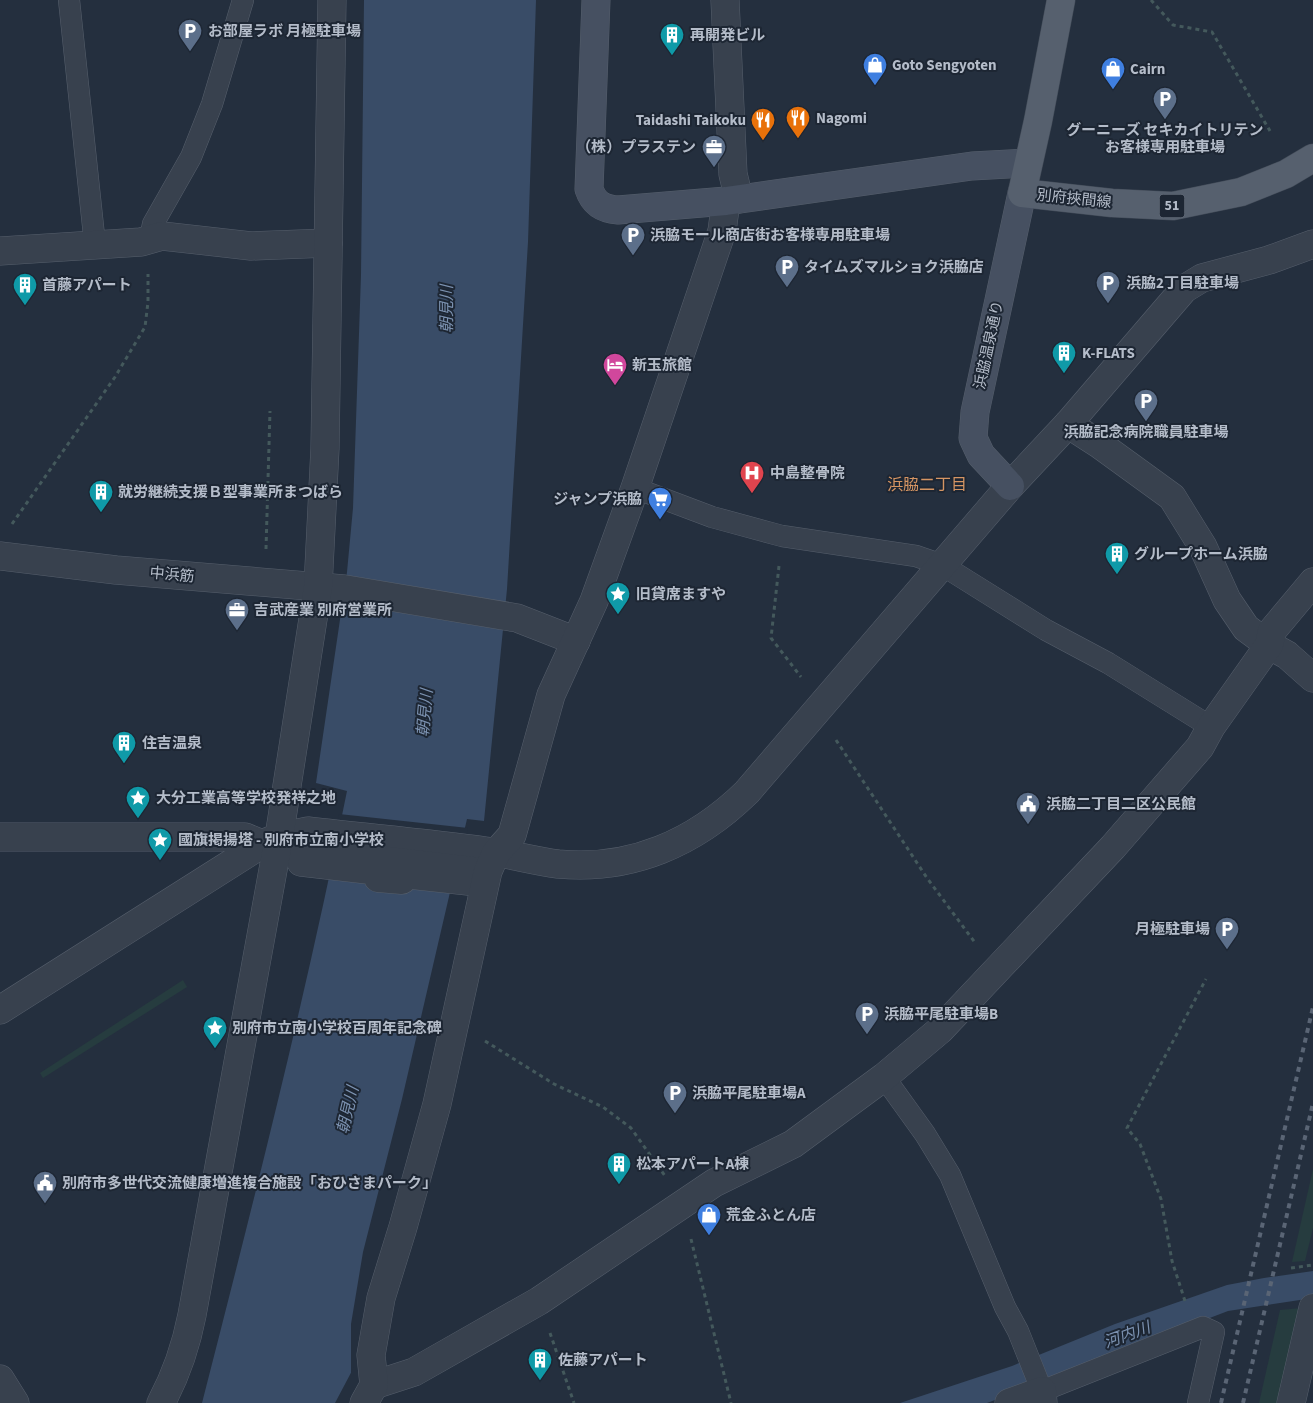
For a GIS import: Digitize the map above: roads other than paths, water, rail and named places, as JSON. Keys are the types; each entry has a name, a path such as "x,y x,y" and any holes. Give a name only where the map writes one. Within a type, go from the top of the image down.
{"main road":[{"name":"別府挾間線","path":"1061,0 1022,193 1112,203 1174,206 1241,192 1286,174 1313,158"}],"street":[{"path":"161,1403 172,1383 188,1336 270,840 331,588 325,448 332,0"},
{"path":"596,0 588,189 597,204 607,209 618,210 732,200 972,166 1028,163"},
{"path":"725,0 733,174 732,200 635,488 594,601 551,695 512,835 488,859 477,882 403,874 402,880 378,878 379,871 301,862 304,851 488,859 591,865 624,861 656,852 682,841 705,828 747,792 1010,486 1068,424 1184,289 1192,283 1219,272 1269,260 1313,244"},
{"name":"浜脇温泉通り","path":"1010,486 981,455 973,438 975,412 1022,193"},
{"path":"0,251 141,242 162,236 251,246 328,243"},
{"path":"1068,424 1172,497 1203,547 1227,600 1246,628 1287,654 1313,678"},
{"name":"中浜筋","path":"0,556 116,570 331,588 517,618 576,641"},
{"path":"488,859 488,871 437,1104 403,1228 381,1298 371,1355 369,1394 414,1372 539,1301 714,1183 793,1144 884,1077 940,1030 1114,847 1200,746 1211,727 1269,644 1272,631 1313,582"},
{"path":"0,1010 270,840 308,831 488,859"},
{"path":"0,836 245,837 270,840"},
{"path":"1291,1403 1313,1308"},
{"path":"0,1379 15,1403"},
{"path":"1009,1403 1042,1393"}],"lane":[{"path":"69,0 96,245"},
{"path":"150,239 153,224 191,157 212,104 243,0"},
{"path":"635,488 712,517 782,536 916,556 942,566 1046,630 1108,663 1211,727"},
{"path":"884,1077 950,1175 1005,1307 1018,1331 1042,1393 1203,1327 1214,1332 1198,1403"}],"water":[{"name":"朝見川","path":"364,0 536,0 528,242 507,589 484,821 467,819 402,1099 363,1252 351,1324 351,1374 389,1403 202,1403 297,1021 347,791 316,783 347,572 353,508 361,275"},
{"name":"河内川","path":"1313,1271 1313,1298 1228,1311 987,1403 900,1403 1012,1366 1115,1324 1227,1285"}],"railway":[{"path":"1221,1403 1313,1007"},
{"path":"1243,1403 1313,1103"}],"place":[{"name":"お部屋ラボ 月極駐車場","path":"190,52"},
{"name":"再開発ビル","path":"672,56"},
{"name":"Goto Sengyoten","path":"875,86"},
{"name":"Cairn","path":"1113,90"},
{"name":"グーニーズ セキカイトリテン お客様専用駐車場","path":"1165,120"},
{"name":"Nagomi","path":"798,139"},
{"name":"Taidashi Taikoku","path":"763,141"},
{"name":"（株）プラステン","path":"714,168"},
{"name":"浜脇モール商店街お客様専用駐車場","path":"633,256"},
{"name":"タイムズマルショク浜脇店","path":"787,288"},
{"name":"浜脇2丁目駐車場","path":"1108,304"},
{"name":"首藤アパート","path":"25,306"},
{"name":"K-FLATS","path":"1064,374"},
{"name":"新玉旅館","path":"615,386"},
{"name":"浜脇記念病院職員駐車場","path":"1146,422"},
{"name":"中島整骨院","path":"752,494"},
{"name":"就労継続支援Ｂ型事業所まつばら","path":"101,513"},
{"name":"ジャンプ浜脇","path":"660,520"},
{"name":"グループホーム浜脇","path":"1117,575"},
{"name":"旧貸席ますや","path":"618,615"},
{"name":"吉武産業 別府営業所","path":"237,631"},
{"name":"住吉温泉","path":"124,764"},
{"name":"大分工業高等学校発祥之地","path":"138,819"},
{"name":"浜脇二丁目二区公民館","path":"1028,825"},
{"name":"國旗掲揚塔 - 別府市立南小学校","path":"160,861"},
{"name":"月極駐車場","path":"1227,950"},
{"name":"浜脇平尾駐車場B","path":"867,1035"},
{"name":"別府市立南小学校百周年記念碑","path":"215,1049"},
{"name":"浜脇平尾駐車場A","path":"675,1114"},
{"name":"松本アパートA棟","path":"619,1185"},
{"name":"別府市多世代交流健康増進複合施設「おひさまパーク」","path":"45,1204"},
{"name":"荒金ふとん店","path":"709,1236"},
{"name":"佐藤アパート","path":"540,1381"}],"district":[{"name":"浜脇二丁目","path":"927,485"}]}
